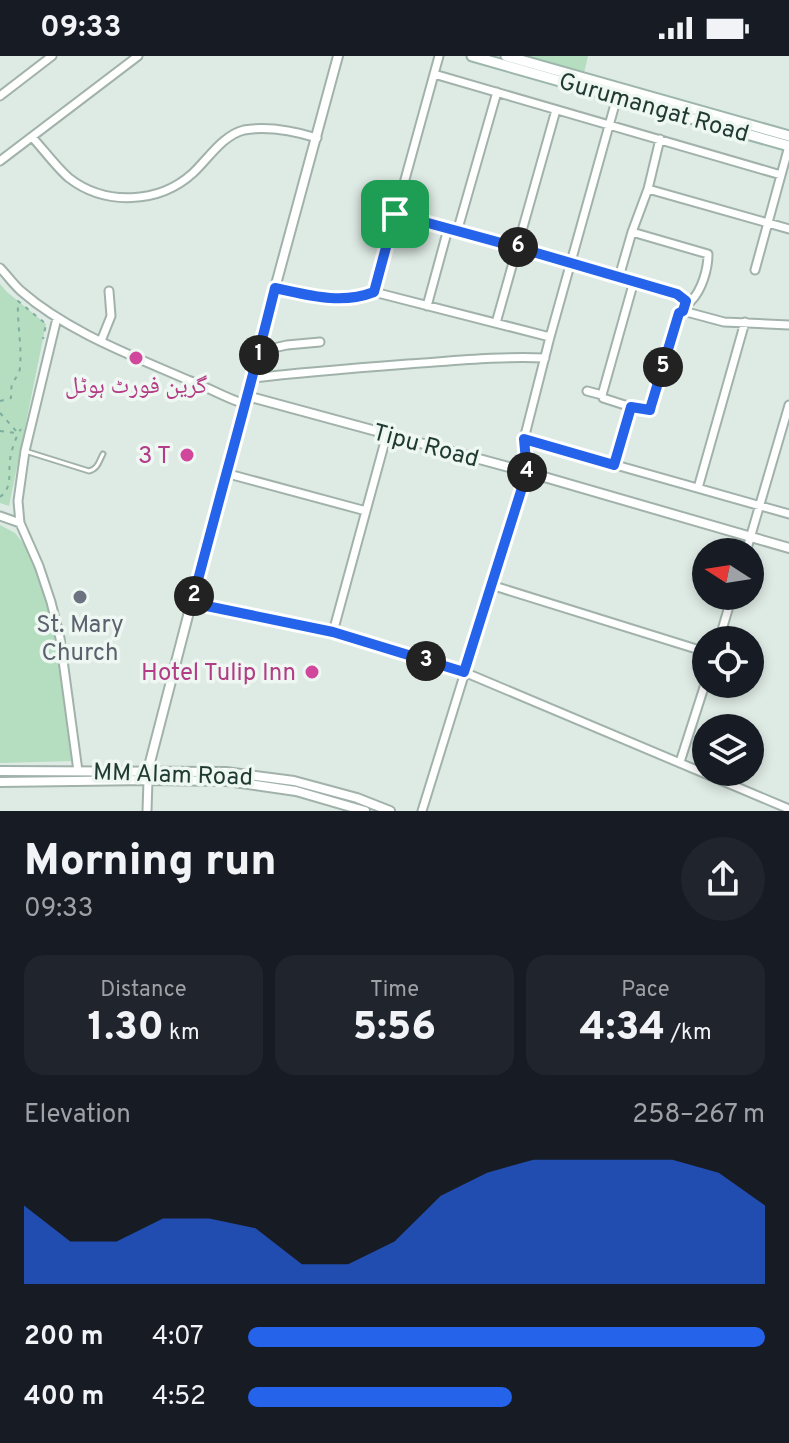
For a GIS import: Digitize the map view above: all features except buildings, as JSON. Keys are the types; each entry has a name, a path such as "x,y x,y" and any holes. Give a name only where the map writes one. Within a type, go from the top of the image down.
{"main road":[{"name":"Gurumangat Road","path":"472,56 789,146"},
{"name":"Gurumangat Road","path":"506,56 789,136"}],"street":[{"path":"0,96 52,56"},
{"path":"0,161 138,56"},
{"path":"147,811 148,775 225,473 338,56"},
{"path":"374,292 439,56"},
{"path":"434,74 781,175"},
{"path":"457,232 497,92"},
{"path":"422,811 527,472 524,439 617,97"},
{"path":"496,323 556,110"},
{"path":"32,137 68,177 94,192 142,198 164,192 192,174 216,147 241,131 291,130 317,138"},
{"path":"619,277 648,189 660,139"},
{"path":"755,270 789,146"},
{"path":"648,189 789,229"},
{"path":"395,214 571,262 691,301 697,294 708,254 632,232"},
{"path":"427,306 448,229"},
{"name":"Tipu Road","path":"0,268 20,290 57,318 230,400 246,400 387,434 789,548"},
{"path":"602,395 634,281"},
{"path":"275,288 341,299 374,292 550,337"},
{"path":"101,341 111,316 109,291"},
{"path":"587,391 631,407 650,410 679,313 683,311 686,301"},
{"path":"683,311 724,322 789,325"},
{"path":"57,318 25,451 18,501 20,523 39,566 60,638 78,771"},
{"path":"698,488 745,322"},
{"path":"260,351 320,342"},
{"path":"253,378 473,359 545,358"},
{"path":"614,465 631,407"},
{"path":"750,537 788,410"},
{"path":"333,632 387,434"},
{"path":"524,439 789,514"},
{"path":"777,448 789,452"},
{"path":"225,473 366,511"},
{"path":"0,516 20,523"},
{"path":"491,585 692,648"},
{"path":"192,603 333,632 464,672 789,809"},
{"path":"680,762 701,698"},
{"name":"MM Alam Road","path":"0,771 78,771 227,781 296,791 365,811"},
{"name":"MM Alam Road","path":"0,782 226,772 294,781 357,798 390,811"}],"lane":[{"path":"25,451 89,471 97,467 103,454"}],"path":[{"path":"0,401 11,398 12,386 20,369 22,350 18,301 46,324 43,338"},
{"path":"0,413 17,433 10,455 10,482 6,493 0,497"},
{"path":"0,431 17,433"}],"green space":[{"path":"513,56 588,56 583,77"},
{"path":"0,284 46,324 9,506 0,503"},
{"path":"0,525 15,533 35,558 54,622 72,761 0,763"}],"place":[{"name":"گرین فورٹ ہوٹل","path":"136,358"},
{"name":"3 T","path":"187,455"},
{"name":"St. Mary Church","path":"80,597"},
{"name":"Hotel Tulip Inn","path":"312,672"}],"route":[{"path":"395,214 677,294 686,301 683,311 679,313 650,410 631,407 614,465 524,439 527,472 464,672 333,632 192,603 275,288 341,299 374,292 395,214"}]}
